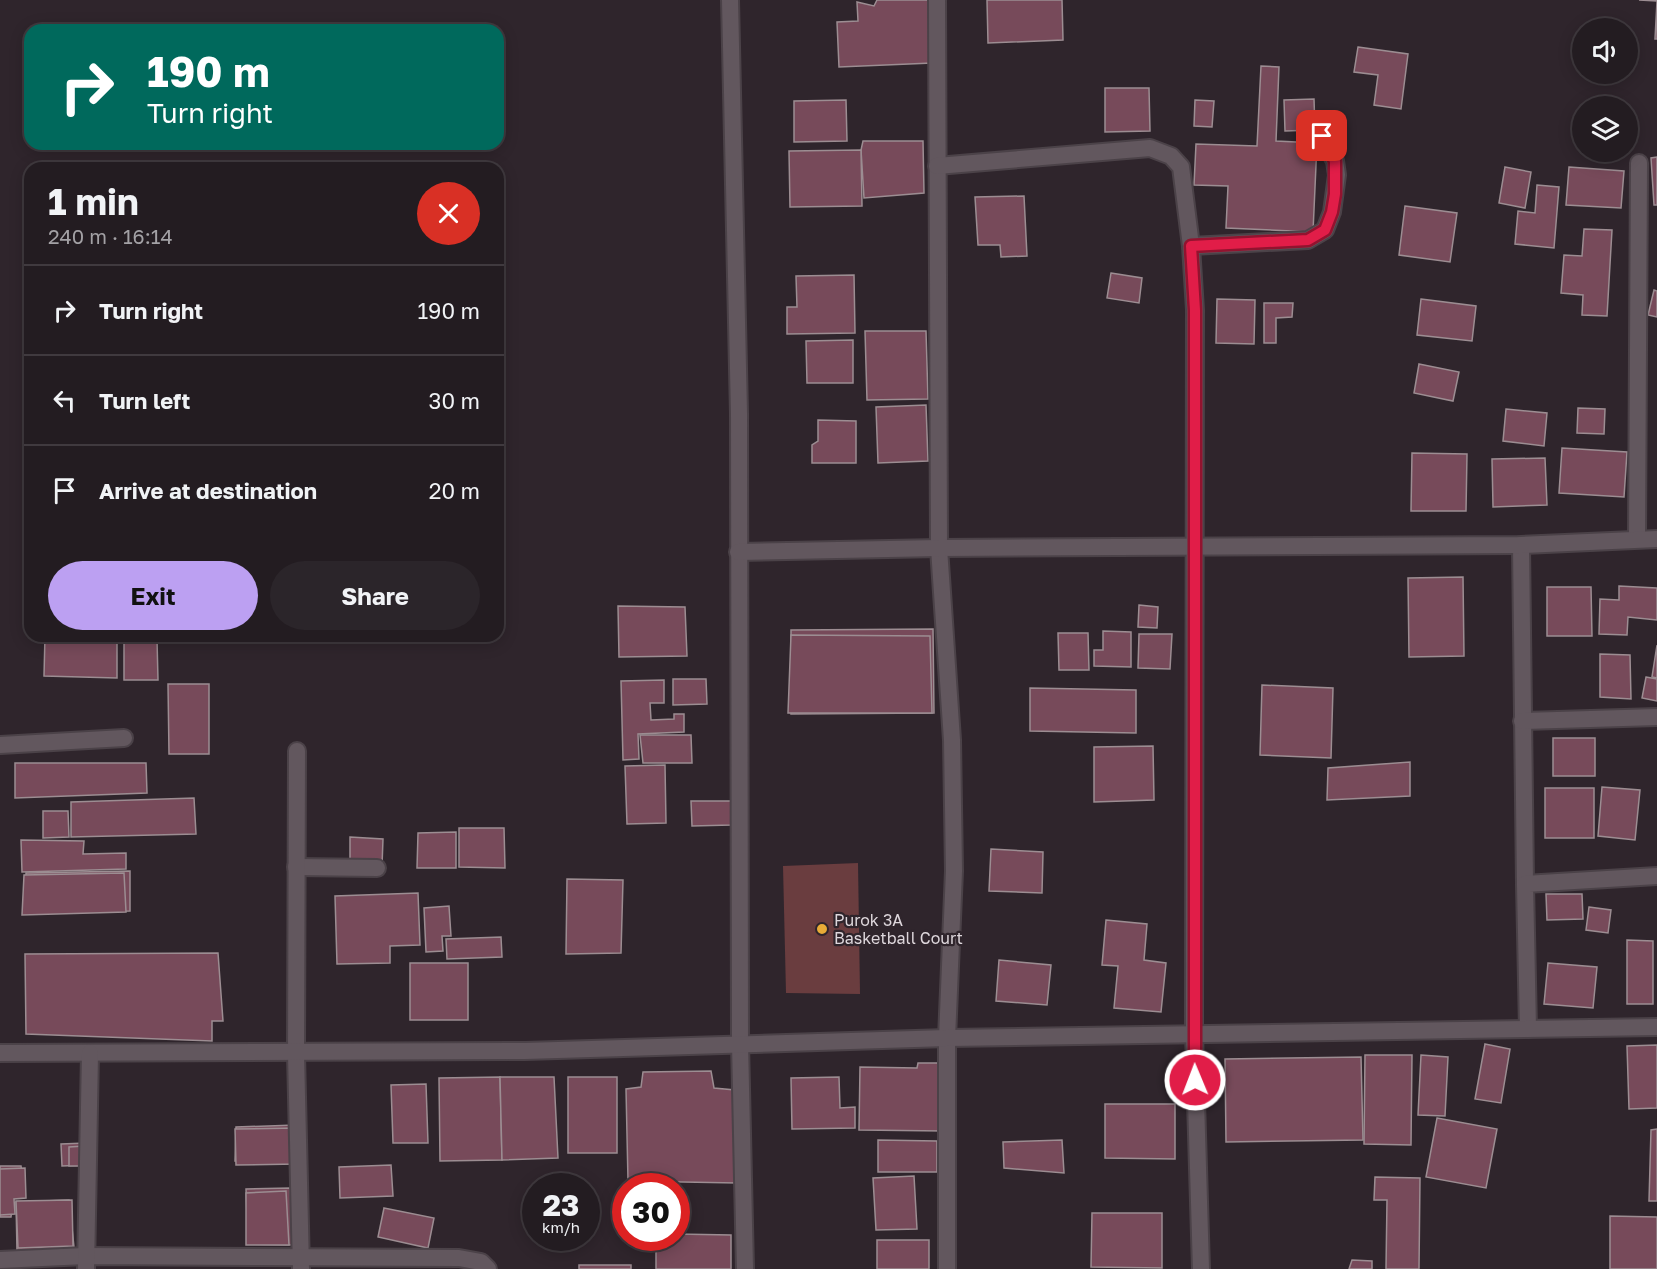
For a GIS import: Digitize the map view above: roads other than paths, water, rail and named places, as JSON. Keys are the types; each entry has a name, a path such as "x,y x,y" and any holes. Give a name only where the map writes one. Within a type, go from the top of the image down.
{"street":[{"path":"730,0 739,414 740,1043 745,1269"},
{"path":"937,0 939,548 952,740 954,859 947,1038 947,1269"},
{"path":"1191,246 1308,240 1325,230 1332,212 1337,175 1335,161 1322,136"},
{"path":"938,166 1150,148 1171,156 1181,167 1191,246 1195,310 1194,1033 1201,1269"},
{"path":"1637,539 1639,163"},
{"path":"738,552 939,548 1521,546 1657,539"},
{"path":"1521,546 1528,1029"},
{"path":"1522,721 1657,717"},
{"path":"0,745 124,738"},
{"path":"297,750 296,1054 301,1263"},
{"path":"296,867 377,868"},
{"path":"1525,884 1657,876"},
{"path":"0,1053 296,1054 525,1051 947,1038 1657,1027"},
{"path":"85,1262 90,1053"},
{"path":"0,1260 301,1263 459,1258 481,1262 488,1269"}],"place":[{"name":"Purok 3A Basketball Court","path":"822,929"}]}
